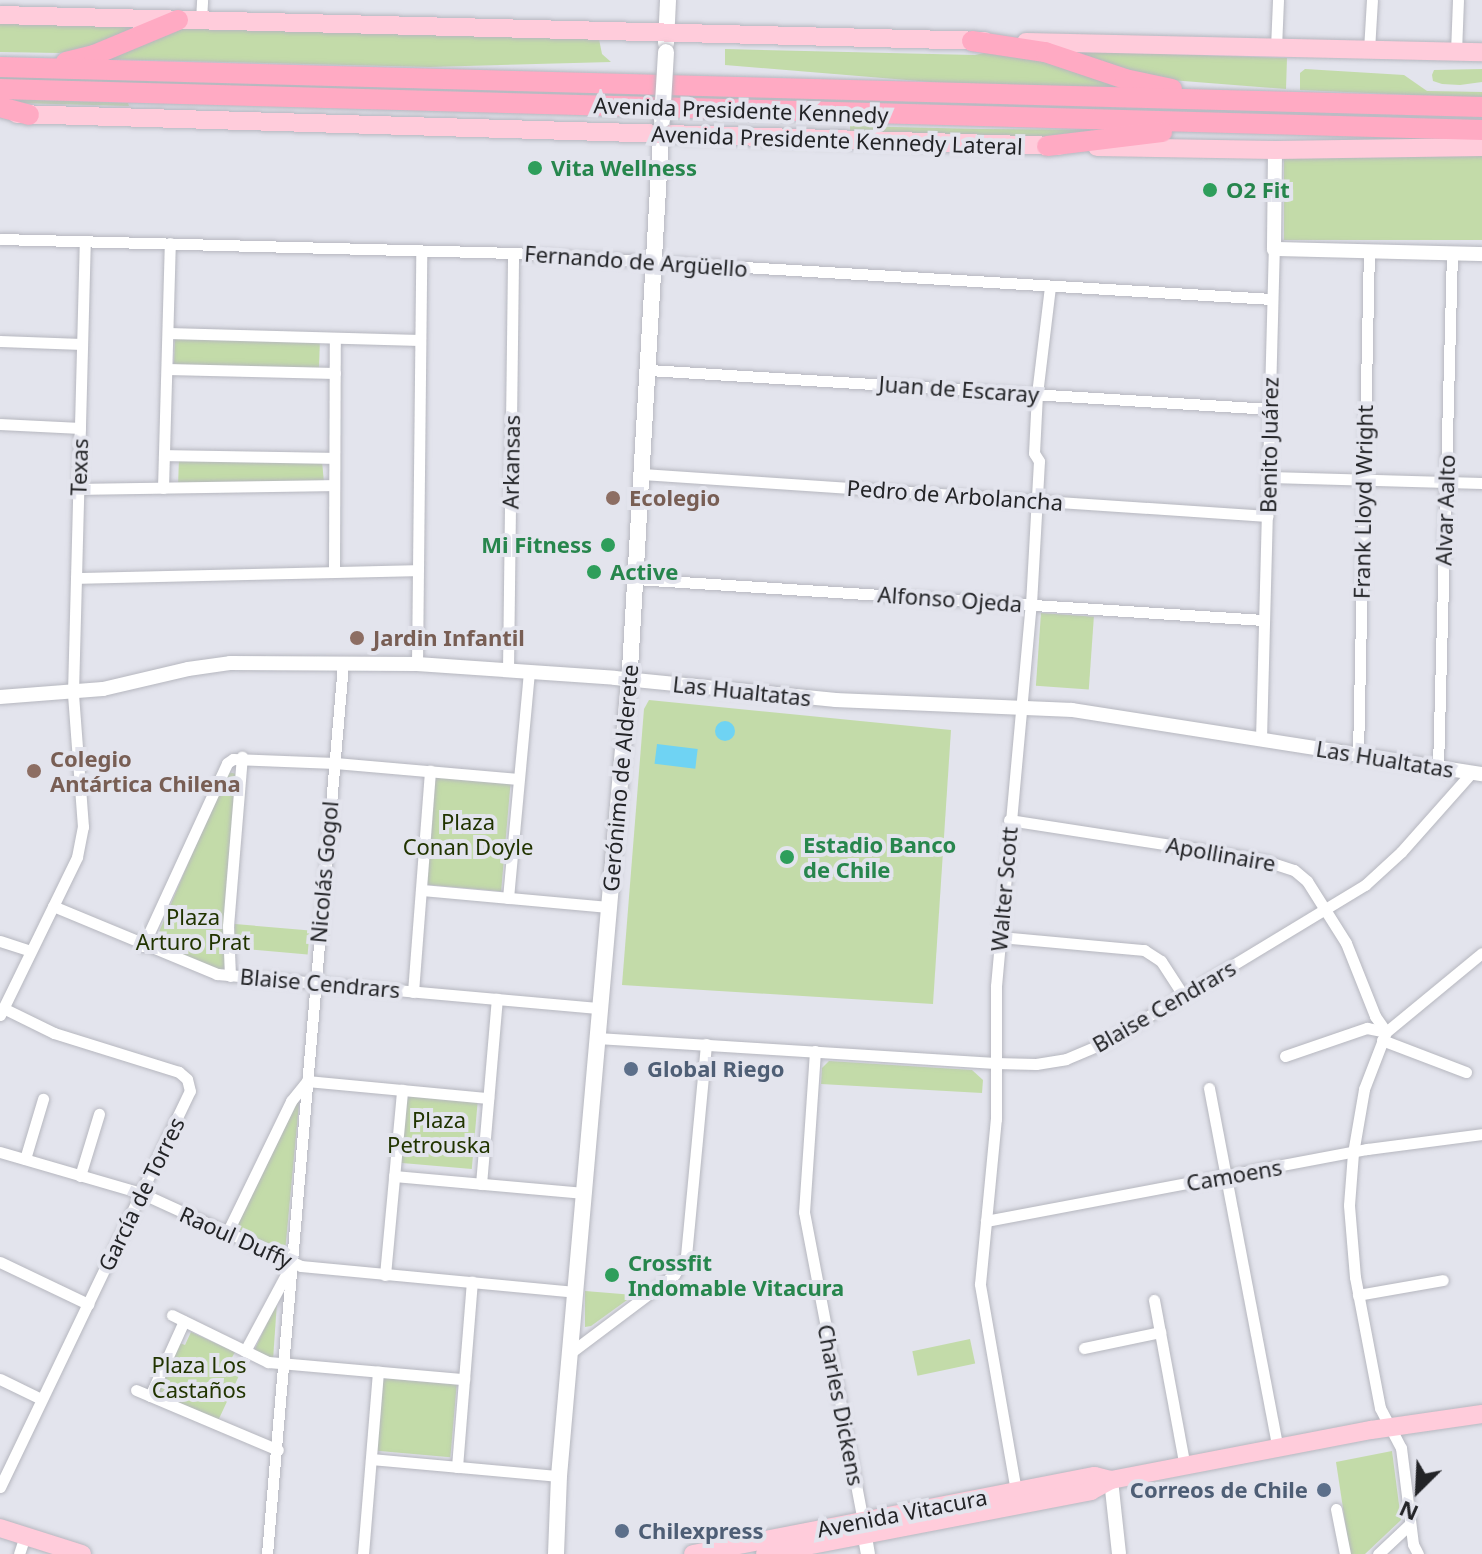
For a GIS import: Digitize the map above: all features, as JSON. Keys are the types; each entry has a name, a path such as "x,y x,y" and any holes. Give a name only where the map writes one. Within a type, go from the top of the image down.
{"highway":[{"path":"24,68 94,55 178,20"},
{"path":"972,41 1045,52 1156,87 1267,102"},
{"name":"Avenida Presidente Kennedy","path":"0,67 1482,107"},
{"name":"Avenida Presidente Kennedy","path":"0,89 1482,130"},
{"path":"0,107 29,115"},
{"path":"1047,146 1251,124"},
{"path":"1371,127 1482,140"}],"main road":[{"name":"Gerónimo de Alderete","path":"556,1554 559,1476 629,679 668,0"},
{"path":"0,15 201,21 666,44 972,41 1482,52"},
{"name":"Avenida Presidente Kennedy Lateral","path":"0,114 662,127 1047,146 1275,150 1482,147"},
{"name":"Avenida Vitacura","path":"693,1554 865,1537 1016,1491 1095,1476 1111,1480 1390,1427 1482,1414"},
{"name":"Avenida Vitacura","path":"765,1554 1097,1490 1111,1480"},
{"path":"0,1528 82,1554"}],"street":[{"path":"201,21 202,0"},
{"path":"1276,48 1278,0"},
{"path":"1369,50 1372,0"},
{"path":"1456,52 1458,0"},
{"name":"Benito Juárez","path":"1261,739 1270,477 1275,150"},
{"name":"Fernando de Argüello","path":"0,239 513,253 1272,299"},
{"name":"Texas","path":"2,1012 77,857 83,827 73,693 85,241"},
{"path":"163,488 170,243"},
{"path":"1274,249 1482,254"},
{"name":"Frank Lloyd Wright","path":"1358,754 1369,250"},
{"path":"417,664 421,251"},
{"name":"Arkansas","path":"508,670 513,253"},
{"name":"Alvar Aalto","path":"1438,767 1452,253"},
{"name":"Walter Scott","path":"1016,1491 982,1303 996,1119 1000,937 1019,706 1031,604 1039,461 1034,453 1037,394 1050,287"},
{"path":"168,333 420,340"},
{"path":"334,571 335,339"},
{"path":"0,341 82,344"},
{"path":"167,369 335,373"},
{"name":"Juan de Escaray","path":"649,370 1270,409"},
{"path":"0,424 80,428"},
{"path":"164,455 334,458"},
{"name":"Pedro de Arbolancha","path":"642,474 1268,516"},
{"path":"1270,477 1482,483"},
{"path":"78,489 334,485"},
{"path":"76,578 418,570"},
{"name":"Alfonso Ojeda","path":"636,579 1263,620"},
{"name":"Nicolás Gogol","path":"267,1554 343,663"},
{"name":"Las Hualtatas","path":"0,697 73,693 209,665 417,664 629,679 836,700 1019,706 1100,714 1477,773"},
{"path":"508,898 529,672"},
{"path":"230,976 228,926 242,757"},
{"path":"143,946 227,763 242,757 518,779"},
{"path":"413,992 430,771"},
{"name":"Blaise Cendrars","path":"597,1038 995,1063 1051,1062 1081,1055 1326,911 1381,873 1477,773"},
{"name":"Apollinaire","path":"1009,820 1282,865 1301,875 1346,943 1384,1036"},
{"path":"422,890 608,907"},
{"name":"Blaise Cendrars","path":"53,906 143,946 217,974 600,1008"},
{"path":"1000,937 1144,950 1161,961 1183,995"},
{"path":"0,941 30,951"},
{"path":"1391,1542 1414,1551 1401,1448 1380,1408 1358,1295 1350,1232 1353,1153 1364,1089 1384,1036 1482,953"},
{"path":"481,1184 497,999"},
{"name":"García de Torres","path":"0,1487 189,1095 187,1079 179,1072 54,1033 2,1012"},
{"path":"1285,1056 1367,1028 1466,1072"},
{"path":"570,1353 595,1331 674,1275 686,1256 706,1044"},
{"name":"Charles Dickens","path":"815,1051 804,1212 865,1537"},
{"path":"307,1081 488,1098"},
{"name":"Nicolás Gogol","path":"227,1233 291,1101 307,1081"},
{"path":"1209,1088 1278,1449"},
{"path":"385,1275 402,1090"},
{"path":"25,1159 43,1099"},
{"path":"80,1176 99,1114"},
{"name":"Camoens","path":"986,1221 1454,1135 1482,1134"},
{"name":"Raoul Duffy","path":"0,1152 141,1193 292,1263 385,1275 575,1292"},
{"path":"394,1176 584,1193"},
{"path":"0,1262 88,1304"},
{"name":"Nicolás Gogol","path":"245,1351 292,1263"},
{"path":"1358,1295 1443,1280"},
{"path":"457,1467 472,1282"},
{"path":"1154,1300 1185,1467"},
{"path":"172,1315 268,1362 464,1379"},
{"path":"150,1396 184,1321"},
{"path":"572,1331 595,1331"},
{"path":"1084,1348 1160,1332"},
{"path":"363,1554 378,1372"},
{"path":"0,1379 41,1399"},
{"path":"136,1390 278,1450"},
{"path":"371,1459 559,1476"},
{"path":"1111,1480 1119,1554"},
{"path":"1336,1509 1345,1554"},
{"path":"1378,1554 1410,1524"},
{"path":"19,1554 25,1535"}],"green space":[{"path":"0,21 149,25 86,48 59,53 0,52"},
{"path":"182,27 599,39 602,54 611,62 430,67 98,59"},
{"path":"725,49 1034,55 1142,89 943,83 725,65"},
{"path":"1069,51 1287,58 1286,89 1158,79"},
{"path":"1305,69 1404,75 1427,91 1482,92 1482,98 1300,90 1300,73"},
{"path":"1482,69 1482,82 1460,85 1433,81 1434,70"},
{"path":"0,76 1482,128 1482,133 0,81"},
{"path":"0,99 128,103 129,106 17,103"},
{"path":"850,126 1106,130 1058,138 850,131"},
{"path":"1284,154 1482,154 1482,240 1284,240"},
{"path":"175,336 320,341 319,371 174,366"},
{"path":"179,459 322,461 324,483 178,486"},
{"path":"1041,613 1094,617 1089,690 1036,686"},
{"name":"Estadio Banco de Chile","path":"649,700 951,730 933,1004 622,985 644,709"},
{"name":"Plaza Arturo Prat","path":"227,772 237,774 228,974 153,946"},
{"name":"Plaza Conan Doyle","path":"434,775 511,782 501,891 424,885"},
{"path":"235,924 310,931 308,954 233,948"},
{"path":"829,1061 972,1070 983,1080 982,1093 821,1084 822,1068"},
{"path":"300,1093 285,1252 236,1228"},
{"name":"Plaza Petrouska","path":"405,1095 478,1101 472,1169 399,1163"},
{"path":"585,1291 634,1295 591,1326 585,1327"},
{"path":"277,1302 273,1360 254,1351"},
{"name":"Plaza Los Castaños","path":"191,1332 235,1352 230,1361 243,1367 217,1423 154,1393 177,1342 185,1345"},
{"path":"970,1339 975,1363 917,1376 912,1351"},
{"path":"383,1378 457,1384 450,1457 377,1451"},
{"path":"1392,1451 1401,1520 1365,1554 1350,1554 1336,1462"}],"water":[{"path":"725,721 732,724 735,731 732,738 725,741 718,738 715,731 718,724"},
{"path":"657,744 698,749 695,769 655,764"}],"place":[{"name":"Vita Wellness","path":"535,168"},
{"name":"O2 Fit","path":"1210,190"},
{"name":"Ecolegio","path":"613,498"},
{"name":"Mi Fitness","path":"608,545"},
{"name":"Active","path":"594,572"},
{"name":"Jardin Infantil","path":"357,638"},
{"name":"Colegio Antártica Chilena","path":"34,771"},
{"name":"Estadio Banco de Chile","path":"787,857"},
{"name":"Global Riego","path":"631,1069"},
{"name":"Crossfit Indomable Vitacura","path":"612,1275"},
{"name":"Correos de Chile","path":"1324,1490"},
{"name":"Chilexpress","path":"622,1531"}]}
